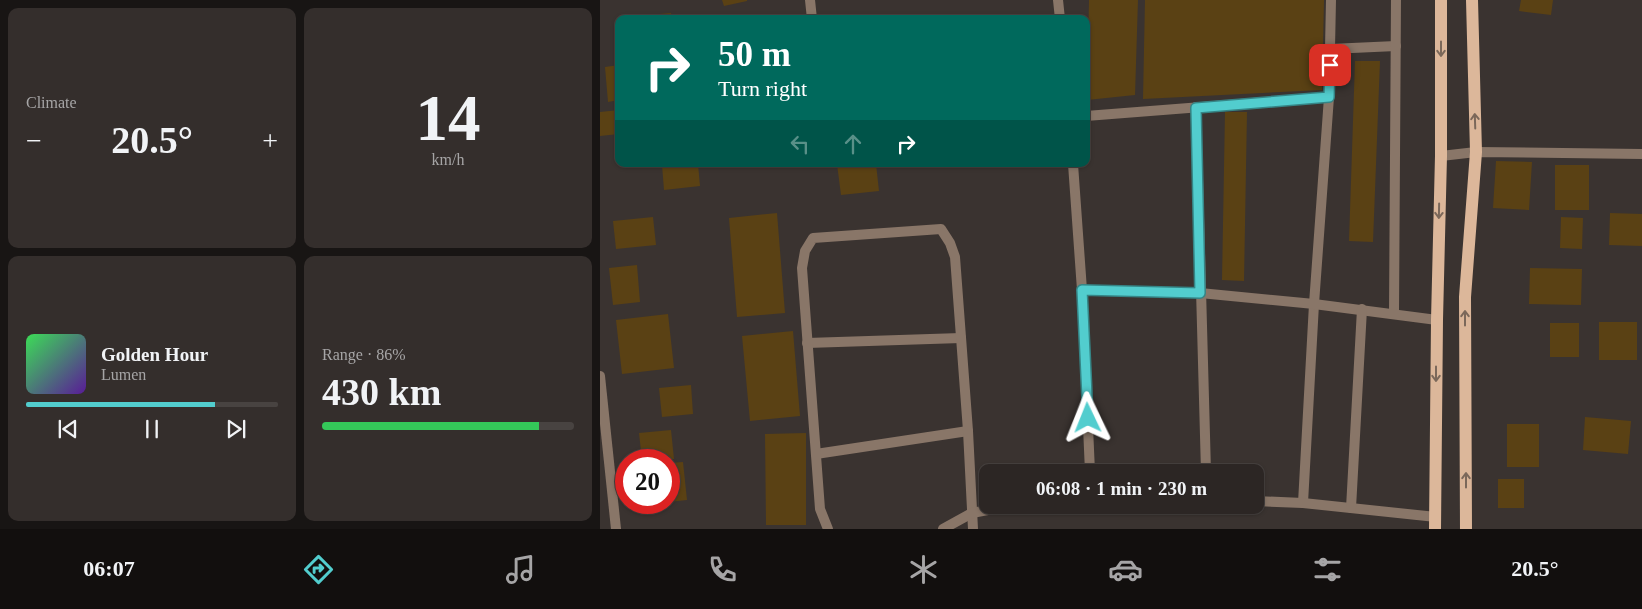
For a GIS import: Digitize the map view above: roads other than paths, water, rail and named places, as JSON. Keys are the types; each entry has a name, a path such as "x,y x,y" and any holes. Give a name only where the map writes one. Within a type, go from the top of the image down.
{"main road":[{"path":"1436,523 1441,0"},
{"path":"1466,529 1465,297 1476,152 1472,0"}],"street":[{"path":"810,0 812,15"},
{"path":"1058,0 1060,15"},
{"path":"1303,503 1314,304 1329,97 1331,0"},
{"path":"1394,314 1396,0"},
{"path":"1330,49 1396,46"},
{"path":"1090,116 1329,97"},
{"path":"1196,108 1206,464"},
{"path":"1441,156 1476,152 1642,154"},
{"path":"1073,167 1082,290 1090,464"},
{"path":"828,529 820,509 802,268 805,251 813,238 941,229 950,243 955,257 973,529"},
{"path":"1082,290 1200,293 1362,309 1437,320"},
{"path":"1351,508 1362,309"},
{"path":"807,343 961,338"},
{"path":"600,376 616,529"},
{"path":"816,454 968,431"},
{"path":"1264,501 1351,508 1436,523"},
{"path":"943,529 972,512 979,511"}]}
